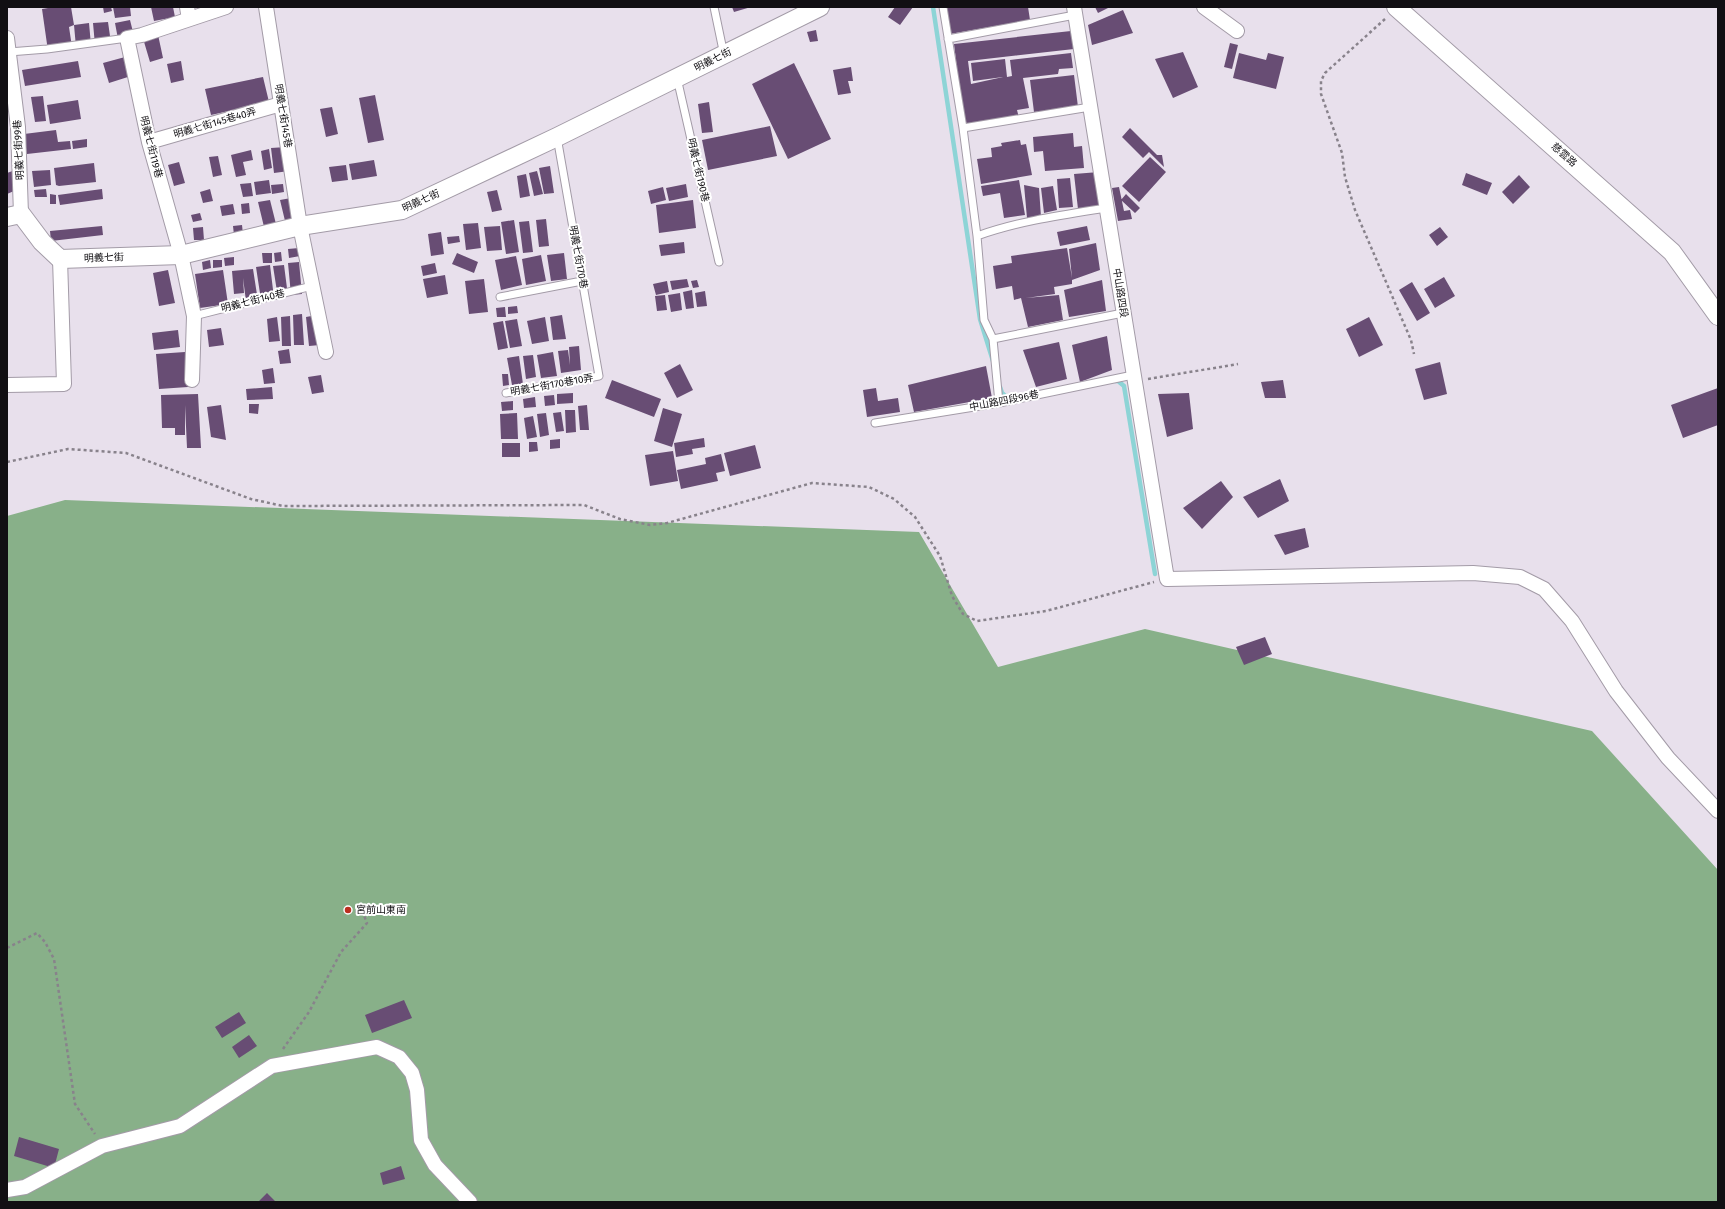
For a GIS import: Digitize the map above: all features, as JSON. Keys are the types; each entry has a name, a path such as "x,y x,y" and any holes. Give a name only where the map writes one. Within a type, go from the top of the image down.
{"street":[{"path":"127,38 142,35 188,13 226,7"},
{"name":"明義七街145巷","path":"266,7 300,226 326,352"},
{"name":"明義七街","path":"60,259 181,255 300,226 402,210 557,137 820,7"},
{"path":"1204,7 1237,31"},
{"name":"慈雲路","path":"1397,8 1672,252 1718,316"},
{"name":"中山路四段","path":"1074,11 1167,579"},
{"name":"明義七街119巷","path":"127,38 149,142 181,255 194,316 192,380"},
{"name":"明義七街99巷","path":"8,45 13,128 14,215"},
{"name":"明義七街145巷40弄","path":"149,142 281,104"},
{"path":"7,385 64,384 60,259 14,215"},
{"path":"1167,579 1473,573 1520,577 1544,589 1572,621 1616,691 1668,758 1718,811"},
{"path":"7,1190 25,1187 102,1146 180,1126 272,1066 377,1047 399,1057 412,1073 417,1090 421,1140 435,1165 470,1202"}],"lane":[{"path":"714,7 724,55"},
{"path":"942,7 963,128 977,236 984,320 993,339 999,403"},
{"path":"948,39 1074,11"},
{"path":"8,45 47,49 127,38"},
{"name":"明義七街190巷","path":"677,78 719,262"},
{"path":"963,128 1090,107"},
{"name":"明義七街170巷","path":"557,137 599,376"},
{"path":"977,236 1028,221 1106,208"},
{"path":"500,297 582,281"},
{"name":"明義七街140巷","path":"194,316 312,286"},
{"path":"993,339 1123,313"},
{"name":"明義七街170巷10弄","path":"506,393 599,376"},
{"name":"中山路四段96巷","path":"875,423 999,403 1134,378"}],"path":[{"path":"1397,8 1324,72 1321,81 1321,94 1342,153 1345,177 1355,210 1411,340 1414,354"},
{"path":"1134,378 1238,364"},
{"path":"7,462 68,449 126,454 251,499 283,506 584,505 620,519 650,526 812,483 869,487 894,499 915,517 940,556 952,596 962,614 977,621 1046,611 1167,579"},
{"path":"272,1066 309,1012 341,952 367,923 363,913 348,910"},
{"path":"7,948 37,933 45,942 54,959 75,1104 102,1146"}],"green space":[{"path":"65,500 919,532 998,667 1145,629 1592,731 1718,870 1718,1202 7,1202 7,516"}],"building":[{"path":"71,7 74,25 69,27 72,47 48,51 42,9"},
{"path":"103,7 111,7 112,11 104,13"},
{"path":"113,7 130,7 131,16 115,18"},
{"path":"151,7 173,7 175,17 154,21"},
{"path":"732,7 751,7 734,12"},
{"path":"895,7 913,7 900,25 888,17"},
{"path":"945,7 1028,7 1030,20 950,34"},
{"path":"1095,7 1110,7 1098,13"},
{"path":"1123,10 1133,33 1092,45 1088,25"},
{"path":"130,20 134,36 118,39 115,23"},
{"path":"108,22 111,43 95,45 93,23"},
{"path":"89,23 91,45 76,47 74,25"},
{"path":"157,30 163,58 150,62 142,35"},
{"path":"816,30 818,41 810,42 807,32"},
{"path":"1071,31 1074,49 968,61 971,84 1003,77 973,81 971,63 1005,59 1007,77 1012,76 1010,60 1071,53 1073,68 1059,69 1058,74 1023,78 1029,108 1017,110 1019,118 964,127 954,44"},
{"path":"1230,43 1238,45 1232,69 1224,67"},
{"path":"1183,52 1198,87 1173,98 1155,59"},
{"path":"1239,53 1266,60 1268,53 1284,57 1276,89 1233,78"},
{"path":"125,57 131,76 109,83 103,63"},
{"path":"78,61 81,77 25,86 22,70"},
{"path":"181,61 184,80 171,83 167,64"},
{"path":"794,63 831,139 788,159 752,84"},
{"path":"851,67 853,81 848,81 851,93 838,95 833,70"},
{"path":"1074,75 1078,107 1034,112 1030,80"},
{"path":"263,77 269,102 211,115 205,89"},
{"path":"375,95 384,140 368,143 359,98"},
{"path":"43,96 46,121 35,122 31,97"},
{"path":"78,100 81,119 50,124 47,105"},
{"path":"709,102 713,132 702,133 698,104"},
{"path":"332,107 338,134 326,137 320,109"},
{"path":"770,126 777,156 708,170 702,140"},
{"path":"1130,128 1157,155 1162,155 1164,167 1149,152 1143,158 1122,137"},
{"path":"56,130 58,142 70,141 71,149 27,154 24,134"},
{"path":"1073,133 1074,147 1082,146 1084,168 1045,171 1043,151 1034,152 1033,137"},
{"path":"87,139 87,147 73,149 72,141"},
{"path":"1020,140 1021,145 1026,144 1032,175 981,184 977,159 992,157 991,148 1002,146 1001,143"},
{"path":"286,147 289,171 274,173 271,148"},
{"path":"269,149 272,168 264,170 261,151"},
{"path":"251,150 253,160 243,162 246,175 236,177 231,155"},
{"path":"218,156 222,175 213,177 209,157"},
{"path":"1150,157 1166,172 1139,202 1122,186"},
{"path":"374,160 377,176 352,180 349,164"},
{"path":"179,162 185,183 174,186 168,165"},
{"path":"94,163 96,182 59,186 56,185 54,168"},
{"path":"346,165 348,180 332,182 329,167"},
{"path":"550,166 554,193 544,194 539,168"},
{"path":"18,169 21,188 7,194 7,173"},
{"path":"50,170 51,185 34,187 32,171"},
{"path":"537,171 543,194 534,196 529,173"},
{"path":"1099,172 1102,206 1078,209 1074,174"},
{"path":"1466,173 1492,183 1487,195 1462,185"},
{"path":"526,174 530,196 520,198 517,176"},
{"path":"1519,175 1530,187 1513,204 1502,192"},
{"path":"1070,178 1073,207 1059,208 1057,179"},
{"path":"269,180 271,193 256,195 254,182"},
{"path":"1019,180 1025,215 1004,218 1000,193 983,196 981,186"},
{"path":"251,183 253,196 243,197 240,184"},
{"path":"283,184 284,192 272,194 271,185"},
{"path":"686,184 688,197 669,201 666,188"},
{"path":"1024,185 1039,188 1041,217 1027,218"},
{"path":"1053,186 1057,210 1044,213 1041,188"},
{"path":"663,187 666,200 651,204 648,191"},
{"path":"1119,187 1124,211 1130,210 1132,219 1118,221 1112,188"},
{"path":"46,189 47,197 35,197 34,190"},
{"path":"102,189 103,199 60,205 58,195"},
{"path":"210,189 213,201 203,203 200,192"},
{"path":"497,190 502,210 492,212 487,192"},
{"path":"50,194 56,195 56,204 50,204"},
{"path":"1126,194 1140,208 1135,213 1121,200"},
{"path":"291,198 296,223 286,225 280,200"},
{"path":"270,200 277,228 265,231 258,202"},
{"path":"693,200 696,228 659,233 656,205"},
{"path":"249,203 250,213 242,214 241,204"},
{"path":"233,204 235,214 222,216 220,206"},
{"path":"200,213 202,220 193,222 191,215"},
{"path":"546,219 549,246 539,247 536,220"},
{"path":"514,220 519,252 506,254 501,222"},
{"path":"529,221 533,252 523,253 519,222"},
{"path":"478,223 481,248 466,250 463,224"},
{"path":"242,225 243,234 234,235 233,226"},
{"path":"102,226 103,235 51,241 50,231"},
{"path":"500,226 502,250 487,251 484,227"},
{"path":"1087,226 1090,240 1060,246 1057,232"},
{"path":"203,227 204,240 194,240 193,228"},
{"path":"1440,227 1448,237 1437,246 1429,235"},
{"path":"441,232 444,254 431,256 428,234"},
{"path":"459,236 460,242 448,244 447,237"},
{"path":"684,242 685,253 661,256 659,245"},
{"path":"1096,243 1100,270 1072,280 1072,284 1054,287 1055,294 1026,298 1059,295 1063,320 1028,327 1021,298 1014,300 1012,286 996,289 993,266 1012,263 1011,256 1067,248 1072,278 1069,249"},
{"path":"299,248 300,256 289,258 288,249"},
{"path":"281,252 282,261 275,262 274,253"},
{"path":"262,253 272,253 272,263 263,263"},
{"path":"457,253 478,262 474,273 452,264"},
{"path":"564,253 567,279 551,281 547,255"},
{"path":"541,255 546,281 526,285 522,259"},
{"path":"516,256 522,285 501,290 495,260"},
{"path":"234,257 234,265 225,266 224,258"},
{"path":"210,260 211,268 203,270 202,262"},
{"path":"213,260 222,260 222,267 213,268"},
{"path":"299,262 302,294 291,295 288,263"},
{"path":"435,263 437,273 423,276 421,266"},
{"path":"270,265 274,298 261,300 256,267"},
{"path":"284,265 288,296 278,298 273,266"},
{"path":"253,269 258,301 246,301 243,278 244,293 234,294 232,271"},
{"path":"168,270 175,303 159,306 153,273"},
{"path":"223,270 228,304 200,308 195,274"},
{"path":"445,275 448,294 427,298 423,279"},
{"path":"1444,277 1455,296 1435,308 1424,289"},
{"path":"484,279 488,312 469,314 465,281"},
{"path":"687,279 689,287 672,290 670,281"},
{"path":"697,280 699,287 693,288 691,281"},
{"path":"1102,280 1106,311 1069,317 1064,290"},
{"path":"667,281 669,292 656,295 653,284"},
{"path":"1412,282 1430,313 1417,321 1399,290"},
{"path":"692,290 694,308 686,309 683,292"},
{"path":"705,291 707,306 697,307 695,293"},
{"path":"680,293 682,310 671,312 668,295"},
{"path":"665,295 667,310 657,311 655,296"},
{"path":"517,306 518,313 508,314 508,307"},
{"path":"505,307 506,317 497,317 496,308"},
{"path":"302,314 304,345 294,345 293,315"},
{"path":"317,315 320,345 309,346 306,317"},
{"path":"562,315 566,339 553,340 550,317"},
{"path":"290,316 291,346 282,346 281,317"},
{"path":"277,317 280,341 269,342 267,319"},
{"path":"545,317 549,341 532,344 527,321"},
{"path":"1369,317 1383,345 1359,357 1346,329"},
{"path":"517,319 522,346 510,348 505,321"},
{"path":"503,321 508,348 498,350 493,323"},
{"path":"221,328 224,345 209,347 207,330"},
{"path":"178,330 180,347 154,350 152,333"},
{"path":"1107,336 1112,370 1080,382 1072,345"},
{"path":"1059,342 1067,379 1036,387 1023,350"},
{"path":"579,346 581,370 561,373 558,351 568,350 570,365 569,347"},
{"path":"289,349 291,363 280,364 278,351"},
{"path":"185,352 188,387 159,389 156,354"},
{"path":"553,352 557,376 541,378 537,355"},
{"path":"533,355 536,377 526,379 523,356"},
{"path":"519,356 523,384 512,385 507,358"},
{"path":"1440,362 1447,394 1424,400 1415,369"},
{"path":"680,364 693,390 677,398 664,373"},
{"path":"986,366 992,398 914,412 908,385"},
{"path":"273,368 275,383 264,384 262,370"},
{"path":"502,374 508,374 509,385 503,386"},
{"path":"321,375 324,392 312,394 308,377"},
{"path":"612,380 661,399 654,417 605,398"},
{"path":"1283,380 1286,398 1265,398 1261,382"},
{"path":"272,387 273,399 247,400 246,389"},
{"path":"876,388 878,401 898,398 900,412 867,417 863,390"},
{"path":"1718,388 1718,425 1683,438 1671,405"},
{"path":"573,393 573,403 557,404 557,394"},
{"path":"1189,393 1193,429 1167,437 1158,394"},
{"path":"198,394 201,448 187,448 185,405 185,435 175,435 175,428 162,428 161,395"},
{"path":"554,395 555,405 545,406 544,396"},
{"path":"535,397 536,407 524,408 523,399"},
{"path":"513,401 513,410 502,411 501,402"},
{"path":"249,404 259,404 258,414 249,413"},
{"path":"221,405 226,440 211,437 207,407"},
{"path":"587,405 589,430 580,430 578,406"},
{"path":"663,408 682,414 672,447 654,441"},
{"path":"565,410 575,410 576,432 566,433"},
{"path":"561,412 564,431 556,432 553,413"},
{"path":"517,413 518,439 501,439 500,414"},
{"path":"546,413 549,435 540,437 537,414"},
{"path":"533,416 537,437 527,439 524,418"},
{"path":"704,438 705,447 692,449 693,454 676,457 674,443"},
{"path":"560,439 560,448 550,449 550,440"},
{"path":"529,442 537,442 538,451 529,452"},
{"path":"502,443 520,443 520,457 502,457"},
{"path":"755,445 761,468 730,476 724,453"},
{"path":"673,451 678,481 650,486 645,455"},
{"path":"721,454 725,471 716,473 718,481 681,489 677,470 706,464 705,458"},
{"path":"1280,479 1289,501 1258,518 1243,497"},
{"path":"1221,481 1233,497 1202,529 1183,508"},
{"path":"1305,528 1309,547 1285,555 1274,535"},
{"path":"1265,637 1272,654 1244,665 1236,647"},
{"path":"404,1000 412,1018 372,1033 365,1015"},
{"path":"239,1012 246,1023 222,1038 215,1027"},
{"path":"249,1035 257,1046 239,1058 232,1047"},
{"path":"19,1137 59,1149 54,1168 14,1156"},
{"path":"401,1166 405,1179 383,1185 380,1173"},
{"path":"267,1193 276,1202 258,1202"}],"waterway":[{"path":"933,7 980,319 993,361"},
{"path":"1115,381 1118,381 1124,386 1155,574"},
{"path":"1000,387 1002,393 1011,401"}],"place":[{"name":"宮前山東南","path":"348,910"}]}
